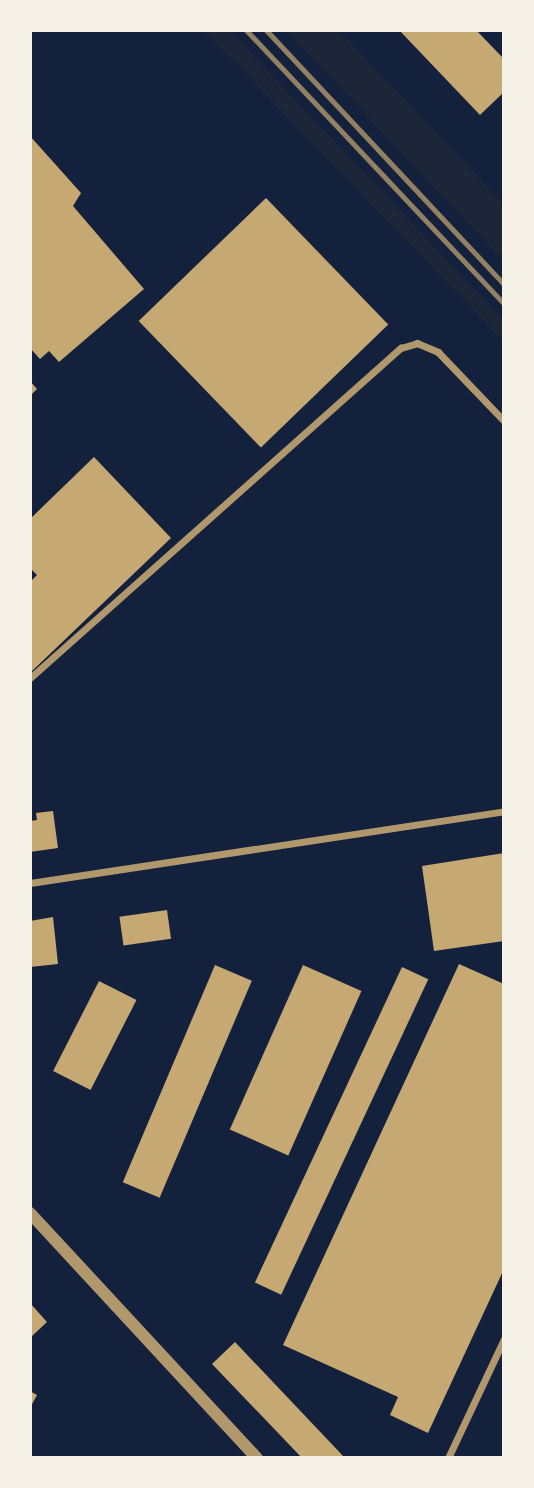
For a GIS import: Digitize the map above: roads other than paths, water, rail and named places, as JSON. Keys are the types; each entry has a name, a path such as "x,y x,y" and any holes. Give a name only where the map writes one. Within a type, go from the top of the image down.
{"street":[{"path":"30,678 390,355 417,343 438,352 504,421"},
{"path":"30,883 504,811"},
{"path":"30,1213 257,1458"},
{"path":"448,1458 504,1339"}],"railway":[{"path":"246,30 504,304"},
{"path":"266,30 504,284"}]}
